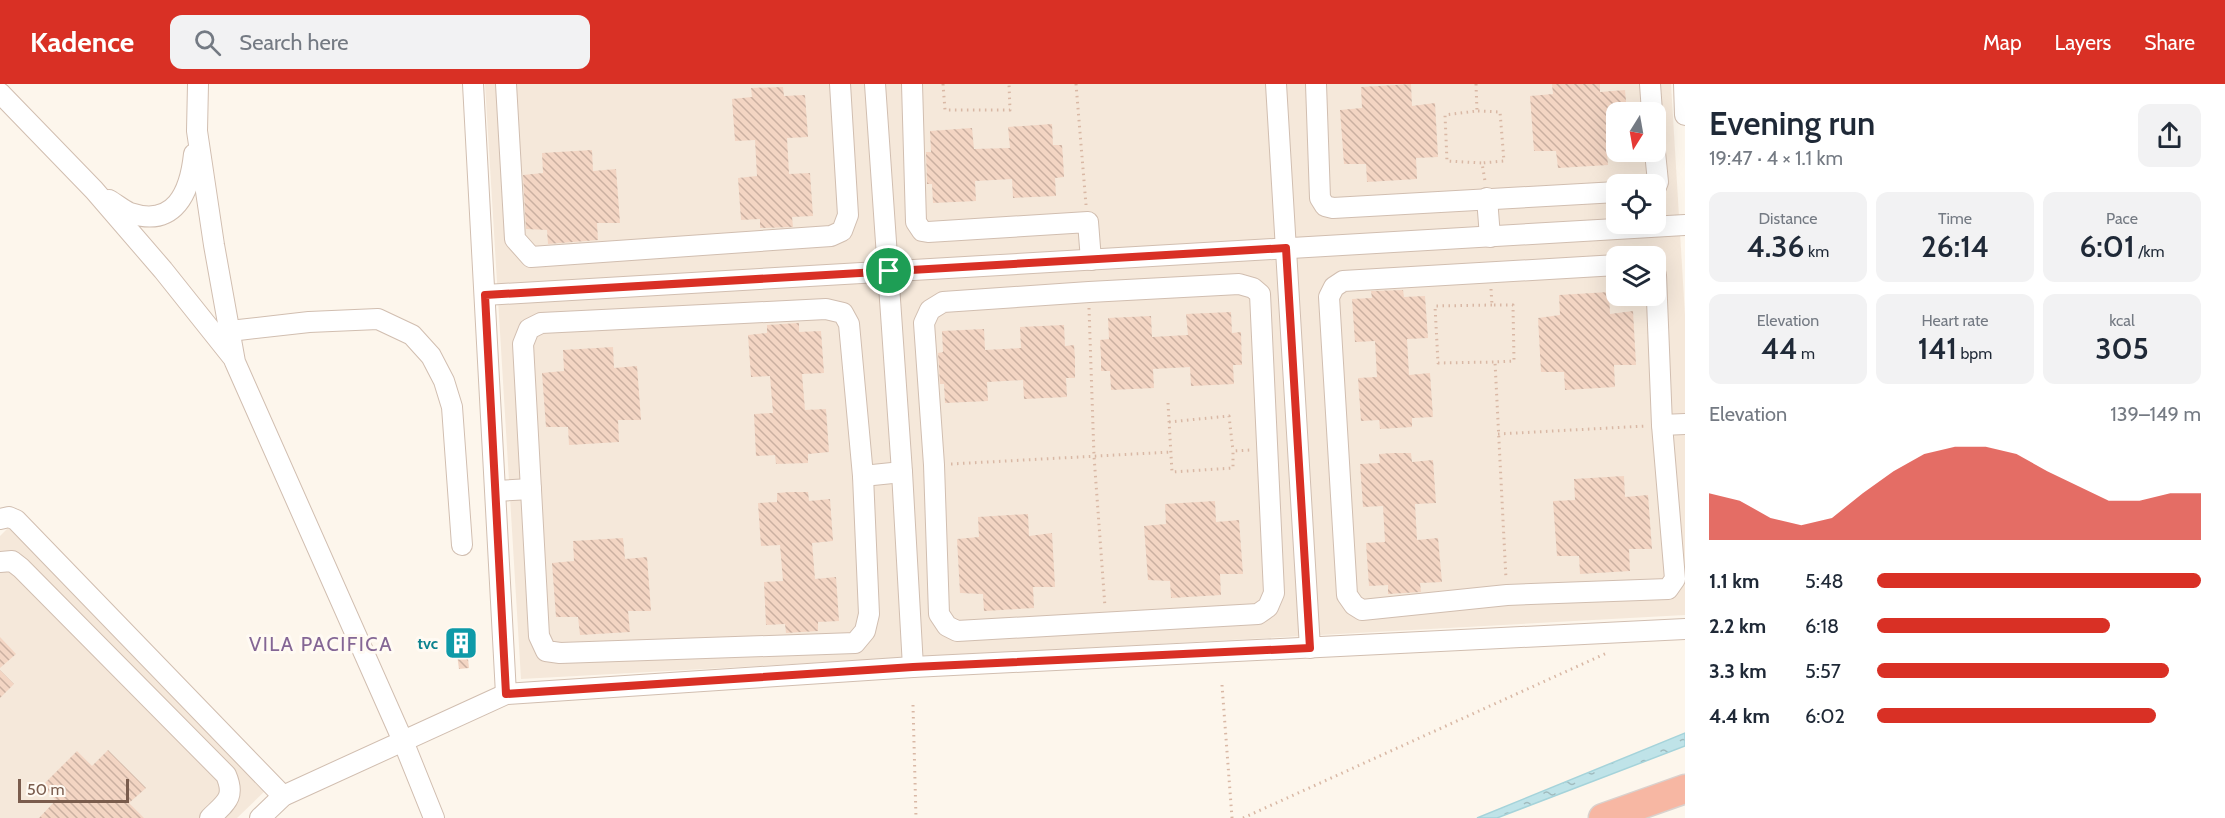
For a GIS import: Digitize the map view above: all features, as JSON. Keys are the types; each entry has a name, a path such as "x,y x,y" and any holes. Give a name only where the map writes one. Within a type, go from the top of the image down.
{"highway":[{"path":"1603,818 1685,789"}],"street":[{"path":"94,190 129,213 149,216 169,213 184,195 192,176 197,131 198,84"},
{"path":"506,694 473,87 507,87 515,239 531,257 831,236 842,231 848,215 840,84"},
{"path":"875,84 889,271 913,667"},
{"path":"912,84 916,222 922,231 1088,222 1090,260"},
{"path":"1276,84 1310,648"},
{"path":"1316,84 1320,198 1325,206 1333,208 1606,193"},
{"path":"1650,84 1651,102"},
{"path":"1684,84 1685,115"},
{"path":"0,93 94,190 163,270 235,362 403,741 434,818"},
{"path":"197,131 235,362"},
{"path":"1487,198 1490,237"},
{"path":"485,295 1685,225"},
{"path":"1606,265 1343,281 1334,287 1329,297 1347,595 1354,605 1362,610 1507,596 1668,589 1673,585 1675,579 1662,425 1657,306"},
{"path":"1239,284 1252,288 1260,294 1267,450 1274,593 1269,607 1258,614 957,631 947,626 939,614 934,465 924,322 930,310 943,302 1239,284"},
{"path":"826,309 843,313 849,324 863,476 869,614 865,631 855,643 572,653 546,651 538,636 531,489 523,344 529,330 541,323 826,309"},
{"path":"230,331 309,322 378,319 412,335 431,356 444,381 452,407 462,545"},
{"path":"1662,425 1685,424"},
{"path":"863,476 902,472"},
{"path":"496,491 531,489"},
{"path":"0,519 9,517 16,520 283,796"},
{"path":"0,561 12,561 21,568 226,775 231,785 229,800 210,818"},
{"path":"1107,624 1109,657"},
{"path":"260,818 283,796 506,694 913,667 1685,629"},
{"path":"125,674 146,653"}],"path":[{"path":"943,84 945,110 1010,110 1009,84"},
{"path":"1076,84 1088,222"},
{"path":"1476,84 1477,111"},
{"path":"1477,111 1500,112 1504,161 1482,163 1447,161 1445,115 1477,111"},
{"path":"1482,163 1487,198"},
{"path":"1491,273 1492,305"},
{"path":"1089,292 1094,456 1107,624"},
{"path":"1513,305 1514,361 1495,362 1438,363 1435,306 1513,305"},
{"path":"1495,362 1507,596"},
{"path":"1168,403 1169,422 1171,452 1172,472 1233,468 1229,417 1169,422"},
{"path":"1498,434 1662,425"},
{"path":"1233,451 1267,450"},
{"path":"934,465 1171,452"},
{"path":"1244,818 1610,652"},
{"path":"1222,686 1232,818"},
{"path":"913,705 916,818"}],"shaded area":[{"path":"485,84 1671,84 1685,315 1685,615 521,679"},
{"path":"10,526 267,789 237,818 0,818 0,536"}],"water":[{"path":"1685,733 1685,746 1497,818 1477,818"}],"building":[{"path":"1411,84 1412,106 1435,103 1438,157 1416,158 1417,179 1367,182 1366,164 1344,164 1340,110 1362,108 1361,87"},
{"path":"1552,84 1600,84 1600,92 1625,90 1626,102 1606,102 1606,162 1608,165 1558,168 1556,151 1534,151 1530,96 1553,94"},
{"path":"783,87 784,96 805,95 808,137 787,138 789,174 810,173 813,216 792,217 793,227 760,228 760,219 741,220 738,178 757,176 755,140 735,141 732,99 752,97 751,88"},
{"path":"1052,124 1053,145 1062,145 1063,158 1064,177 1055,178 1056,196 1013,198 1012,179 975,181 976,201 933,203 932,184 927,184 926,152 931,152 930,131 972,128 974,149 1010,148 1008,127"},
{"path":"592,150 593,171 616,169 620,223 597,223 598,240 548,244 547,230 526,229 523,175 543,173 542,153"},
{"path":"1403,290 1404,297 1425,296 1428,338 1407,339 1409,375 1430,373 1433,417 1412,418 1412,427 1380,429 1379,420 1361,421 1358,378 1377,377 1375,341 1355,342 1352,299 1372,298 1371,291"},
{"path":"1606,292 1606,306 1610,306 1610,314 1633,311 1636,365 1614,365 1615,387 1565,390 1564,372 1541,372 1538,318 1560,315 1559,295"},
{"path":"1231,312 1232,333 1241,332 1242,365 1233,365 1234,384 1191,386 1190,367 1153,369 1154,388 1111,390 1110,371 1101,371 1100,340 1109,339 1108,318 1151,316 1152,337 1188,335 1186,314"},
{"path":"799,323 799,332 821,331 824,373 802,374 805,410 826,409 829,452 808,454 808,463 776,464 775,455 756,456 754,414 773,413 770,376 751,377 748,335 767,333 767,325"},
{"path":"1064,325 1065,346 1074,345 1075,358 1075,378 1066,378 1067,397 1024,399 1023,380 987,382 988,401 945,403 944,384 940,384 938,353 943,352 942,331 984,329 985,350 1021,348 1020,327"},
{"path":"613,347 614,368 637,366 641,420 618,420 619,442 569,445 568,427 546,427 542,373 564,371 563,350"},
{"path":"1411,453 1412,462 1433,460 1436,503 1415,504 1417,540 1438,538 1442,582 1420,583 1421,592 1388,594 1388,585 1369,586 1366,543 1385,542 1383,506 1363,507 1360,464 1380,463 1379,454"},
{"path":"1624,476 1625,497 1648,495 1652,549 1629,549 1630,571 1580,574 1579,556 1557,556 1553,501 1575,500 1574,479"},
{"path":"808,492 809,501 830,499 833,541 812,543 815,579 836,577 839,621 818,622 818,631 786,633 785,624 766,625 764,582 783,581 780,545 761,546 758,503 777,502 777,493"},
{"path":"1215,501 1216,522 1239,520 1243,574 1220,574 1221,595 1171,598 1170,581 1148,580 1144,526 1166,524 1165,504"},
{"path":"1028,514 1029,536 1052,533 1055,587 1033,587 1034,608 984,611 983,594 960,593 957,539 979,537 978,517"},
{"path":"623,538 625,559 647,557 651,611 628,611 630,632 580,635 578,617 556,617 552,563 574,561 573,541"},
{"path":"465,632 469,668 459,669 454,633"},
{"path":"0,637 16,654 0,668"},
{"path":"0,670 14,684 0,698"},
{"path":"108,750 146,788 129,803 144,818 39,818 56,800 42,786 77,751 92,766"}],"place":[{"name":"tvc","path":"461,643"}],"district":[{"name":"VILA PACIFICA","path":"321,644"}],"route":[{"path":"1286,248 1310,648 913,667 506,694 485,295 889,271 1286,248"}]}
